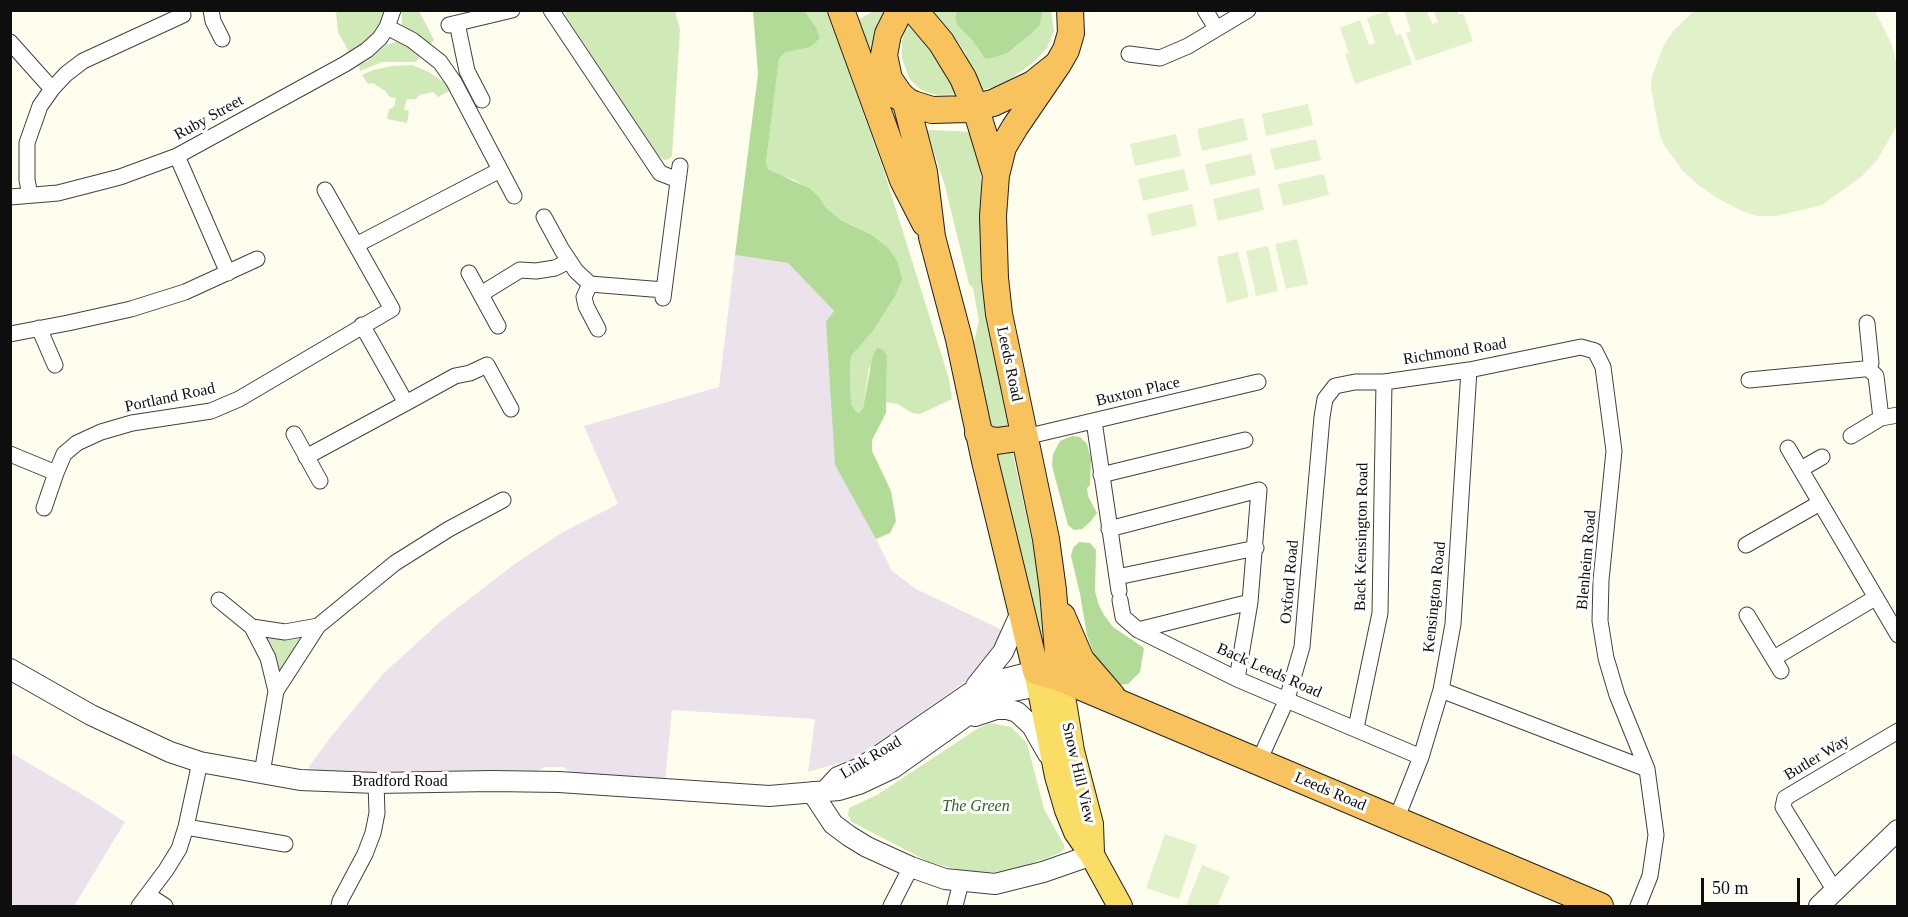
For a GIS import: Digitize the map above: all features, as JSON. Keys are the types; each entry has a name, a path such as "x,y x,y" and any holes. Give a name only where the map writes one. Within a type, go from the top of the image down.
{"highway":[{"path":"841,10 903,180 932,237"},
{"path":"900,10 888,33 884,55 889,79 905,99 924,172 932,237 959,339 978,433 1022,610 1045,678"},
{"path":"914,10 949,53 963,78 996,175"},
{"name":"Leeds Road","path":"1073,13 1069,42 1058,64 1008,139 1000,155 993,216 998,307 1046,539 1053,590 1045,678 1119,703 1259,761 1396,820 1570,900 1600,906"},
{"path":"868,81 913,104 933,110 955,110 975,108 1003,99 1024,89 1058,64"},
{"path":"978,433 989,440 997,441 1025,436"},
{"path":"1053,590 1070,638 1081,660 1119,703"}],"main road":[{"name":"Snow Hill View","path":"1045,678 1055,767 1072,823 1092,855"},
{"name":"Snow Hill View","path":"1045,678 1072,751 1091,824 1092,855"},
{"path":"1092,855 1120,906"}],"street":[{"path":"211,10 213,21 222,39"},
{"name":"Ruby Street","path":"10,197 58,193 110,180 177,156 345,64 380,38 393,10"},
{"path":"482,100 467,71 453,24 512,10"},
{"path":"544,217 569,261 590,284 664,294 679,173 660,173 550,10"},
{"path":"1205,10 1216,28"},
{"path":"1129,54 1160,58 1188,46 1248,10"},
{"path":"30,195 27,180 27,143 40,106 52,88 83,61 183,15"},
{"path":"387,27 412,40 440,62 454,82 514,196"},
{"path":"10,42 52,88"},
{"path":"177,156 228,273"},
{"path":"325,190 356,245 500,170"},
{"name":"Portland Road","path":"44,508 64,454 77,443 101,432 132,423 211,411 238,399 392,309 356,245"},
{"path":"10,333 131,309 185,292 257,259"},
{"path":"481,294 520,270 536,271 555,268 569,261"},
{"path":"470,273 498,326"},
{"path":"590,284 584,297 598,329"},
{"path":"1867,323 1871,363 1869,369"},
{"path":"362,326 406,403"},
{"path":"39,328 55,366"},
{"name":"Richmond Road","path":"1324,399 1335,386 1356,382 1384,382 1469,370 1581,347 1595,351"},
{"name":"Blenheim Road","path":"1595,351 1603,367 1614,451 1601,580 1600,621 1606,658 1617,695 1647,769 1656,835 1650,876 1638,906"},
{"path":"306,456 455,376 470,373 487,365 511,408"},
{"path":"1749,380 1869,369 1876,376 1881,418"},
{"name":"Kensington Road","path":"1396,820 1421,757 1441,690 1453,624 1469,370"},
{"name":"Buxton Place","path":"1025,436 1258,382"},
{"name":"Back Kensington Road","path":"1356,728 1380,613 1384,382"},
{"name":"Oxford Road","path":"1259,761 1287,699 1302,647 1324,399"},
{"path":"1851,436 1881,418 1898,414"},
{"name":"Back Leeds Road","path":"1094,421 1123,617 1138,630 1237,679 1421,757"},
{"path":"294,434 320,481"},
{"path":"1101,476 1245,440"},
{"path":"1788,448 1898,635"},
{"path":"10,454 56,473"},
{"path":"1801,469 1822,457"},
{"path":"1109,528 1260,490 1250,602 1237,679"},
{"path":"262,773 276,691 318,626 395,563 449,529 503,500"},
{"path":"1746,545 1820,503"},
{"path":"1119,590 1256,548"},
{"path":"1747,615 1777,665 1875,598"},
{"path":"219,600 252,627 267,658 276,691"},
{"path":"1138,630 1250,602"},
{"path":"970,693 999,659 1022,610"},
{"path":"252,627 285,632 318,626"},
{"name":"Bradford Road","path":"10,669 140,739 200,762 300,780 376,783 558,782 769,796 819,791"},
{"name":"Link Road","path":"819,791 838,777 874,759 970,693 996,681 1045,678"},
{"name":"Link Road","path":"819,791 850,788 882,774 984,703 996,696 1045,678"},
{"path":"1441,690 1647,769"},
{"path":"953,725 990,710 1014,711 1023,716 1032,726 1055,767"},
{"name":"Butler Way","path":"1835,891 1783,807 1785,798 1898,731"},
{"path":"165,906 144,901 179,849 200,762"},
{"path":"339,906 373,833 377,813 376,783"},
{"path":"819,791 854,838 867,847 930,875 961,882 995,884 1010,882 1092,855"},
{"path":"186,827 285,844"},
{"path":"1819,906 1898,830"},
{"path":"891,906 911,867"},
{"path":"955,906 961,882"}],"shaded area":[{"path":"735,255 788,263 835,312 870,527 892,571 916,589 998,628 1007,635 971,677 860,757 808,772 815,719 672,710 665,781 574,777 564,767 544,767 534,774 514,775 334,772 308,768 383,674 442,620 516,563 563,532 618,504 584,426 719,387"},
{"path":"11,753 125,822 74,906 16,906 11,903"}],"green space":[{"path":"567,10 675,11 680,29 672,156 669,159 664,160 659,156 569,21 565,14"},
{"path":"1042,10 1042,13 1040,25 1030,35 1006,54 989,59 984,58 972,40 958,26 955,18 957,11"},
{"path":"336,11 387,11 383,24 367,42 349,52 338,32"},
{"path":"402,11 419,11 434,40 430,45 402,25"},
{"path":"753,11 805,11 820,38 810,47 786,52 779,58 766,163 769,170 809,188 827,209 841,220 873,236 889,249 898,263 902,280 894,298 873,331 852,355 850,363 851,404 859,413 863,408 873,355 877,348 882,349 887,355 886,413 872,440 872,451 891,491 896,521 890,533 876,539 835,465 826,322 834,311 788,263 735,255 758,74"},
{"path":"805,11 827,11 883,168 949,379 952,399 920,414 912,413 898,404 886,402 887,355 869,368 863,408 856,413 851,404 850,363 852,355 873,331 894,298 854,226 841,220 827,209 819,197 795,180 774,174 766,163 779,57 820,38"},
{"path":"874,11 895,11 874,66 852,23"},
{"path":"925,11 957,11 955,18 958,26 972,40 982,56 989,59 1006,54 1030,35 1040,25 1042,11 1051,11 1054,31 1047,48 1034,62 1009,80 995,87 980,90 965,63 966,54 955,38 945,33"},
{"path":"1387,11 1396,36 1401,34 1412,64 1355,84 1345,54 1349,53 1340,28 1360,20 1369,45 1375,43 1367,18"},
{"path":"1404,11 1427,11 1432,24 1438,22 1434,11 1457,11 1459,15 1463,13 1473,41 1416,61 1406,33 1411,31"},
{"path":"1694,11 1875,11 1892,45 1898,70 1897,125 1878,159 1862,176 1822,205 1776,216 1757,216 1740,210 1697,184 1683,171 1664,145 1651,88 1652,76 1664,45 1674,30"},
{"path":"907,22 932,44 932,54 943,69 952,73 960,94 938,95 926,92 909,78 902,58 902,42"},
{"path":"398,41 423,53 416,62 382,62 360,71 359,65 369,60 386,45"},
{"path":"412,65 429,72 451,90 438,97 433,92 419,95 416,99 407,99 404,109 409,111 407,123 387,119 389,109 394,107 396,98 390,97 373,83 368,84 362,75 392,66"},
{"path":"1308,104 1313,125 1266,136 1262,114"},
{"path":"1243,118 1248,140 1202,151 1197,129"},
{"path":"927,131 975,132 1011,419 1006,428 991,430 973,346 979,321 973,288 969,284 945,186"},
{"path":"1176,134 1181,156 1135,166 1130,144"},
{"path":"1316,139 1321,160 1275,170 1270,149"},
{"path":"1251,154 1256,175 1210,185 1205,164"},
{"path":"1184,169 1189,190 1143,201 1138,179"},
{"path":"1324,174 1329,195 1283,206 1278,184"},
{"path":"1259,188 1264,210 1218,221 1213,199"},
{"path":"1192,204 1197,226 1152,236 1147,214"},
{"path":"1297,239 1308,284 1286,289 1275,244"},
{"path":"1268,246 1278,291 1256,296 1246,251"},
{"path":"1238,252 1249,297 1227,303 1217,257"},
{"path":"1072,436 1080,437 1087,444 1091,459 1088,496 1097,513 1082,529 1074,530 1068,525 1052,466 1053,454 1060,441"},
{"path":"990,447 1012,450 1036,560 1047,632 1038,634"},
{"path":"1079,542 1090,543 1096,550 1095,591 1104,615 1113,627 1144,648 1140,672 1128,684 1119,685 1096,660 1087,635 1071,556 1073,548"},
{"path":"318,626 276,691 252,627"},
{"name":"The Green","path":"990,723 1011,727 1027,743 1044,809 1064,845 1060,853 1016,869 987,873 969,872 929,862 852,822 848,815 849,808 877,795 977,729"},
{"path":"1165,834 1197,845 1179,899 1146,888"},
{"path":"1202,865 1230,876 1217,906 1186,906"}]}
